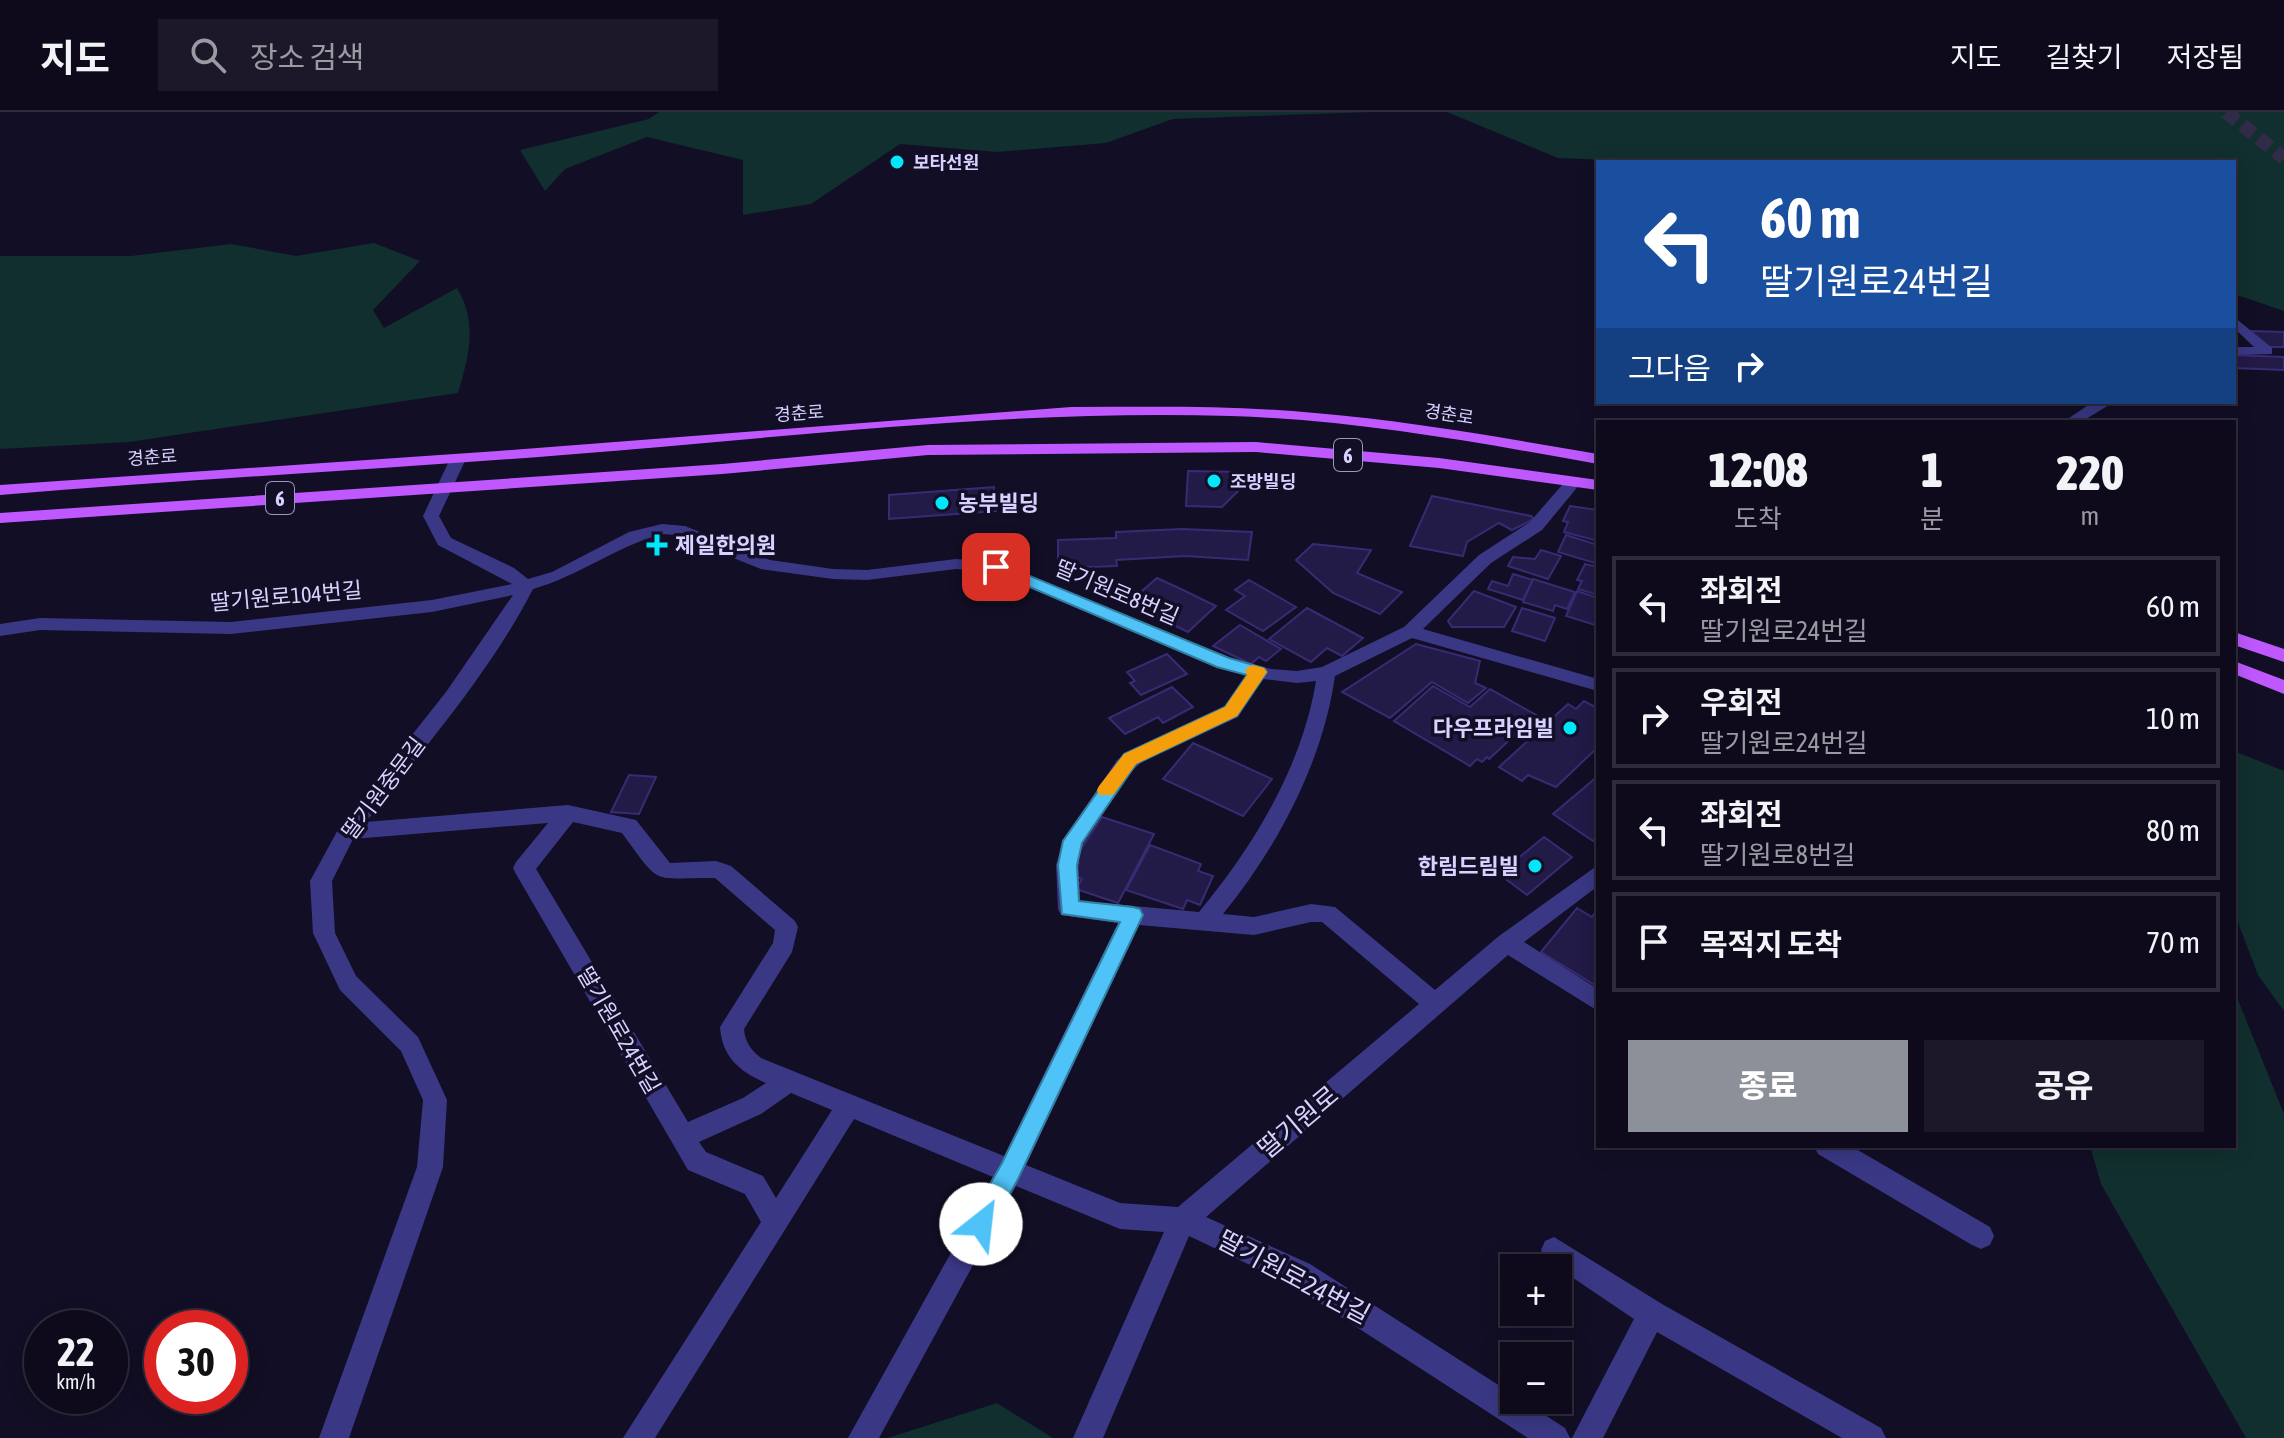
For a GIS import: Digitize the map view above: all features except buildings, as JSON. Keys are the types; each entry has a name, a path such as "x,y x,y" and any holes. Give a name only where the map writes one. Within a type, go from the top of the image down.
{"main road":[{"name":"경춘로","path":"0,490 963,422 1071,411 1142,410 1314,417 1436,431 1596,459"},
{"name":"6","path":"0,518 722,469 928,450 1256,447 1439,463 1596,485"},
{"path":"2236,639 2284,656"},
{"path":"2236,668 2284,687"}],"street":[{"path":"2236,323 2267,351 2236,351"},
{"path":"2074,420 2104,404"},
{"path":"458,459 431,516 444,541 508,572 526,586"},
{"name":"딸기원로8번길","path":"526,586 575,570 635,536 662,529 679,530 767,565 833,574 867,575 944,565 984,565 996,567 1223,663 1297,677 1326,673 1410,631 1485,559 1536,526 1574,481"},
{"name":"딸기원로104번길","path":"0,630 40,624 231,628 432,606 526,586"},
{"name":"딸기원중문길","path":"334,1438 430,1167 435,1100 410,1044 348,983 324,933 321,881 347,832 453,697 511,615 526,586"},
{"path":"1410,631 1596,684"},
{"path":"1258,672 1231,712 1130,759 1073,841 1067,865 1069,909 1254,926 1311,913 1327,913 1436,1005"},
{"path":"1204,922 1242,873 1280,805 1325,696 1326,673"},
{"name":"딸기원로24번길","path":"568,813 524,868 697,1161 754,1185 776,1223"},
{"name":"딸기원로24번길","path":"347,832 568,813 629,826 655,865 668,872 716,869 723,872 787,927 784,945 736,1017 732,1038 742,1058 752,1066 1120,1216 1183,1220 1300,1274 1555,1438"},
{"name":"딸기원로","path":"1088,1438 1183,1220 1507,943 1596,876"},
{"path":"863,1438 1010,1171 1133,915"},
{"path":"1507,943 1596,1000"},
{"path":"682,1137 752,1106 788,1082"},
{"path":"638,1438 848,1106"},
{"path":"1830,1148 1981,1236"},
{"path":"1554,1250 1652,1314 1871,1438"},
{"path":"1587,1438 1652,1314"}],"green space":[{"path":"659,112 1372,112 1173,119 1106,143 997,152 900,144 811,204 743,215 743,160 647,137 565,169 545,191 520,150 649,119"},
{"path":"1447,112 2284,112 2284,311 2236,295 2236,160 1558,158"},
{"path":"374,243 420,261 373,310 384,328 457,288 468,314 470,340 458,393 129,442 0,449 0,256 131,256 231,244 296,256"},
{"path":"2236,752 2284,771 2284,1011 2258,975 2236,917"},
{"path":"2236,995 2284,1114 2284,1438 2246,1438 2101,1184 2091,1148 2236,1148"},
{"path":"997,1403 1053,1438 888,1438"}],"tunnel":[{"path":"2226,112 2284,158"}],"slow traffic":[{"path":"1106,790 1130,759 1231,712 1258,672 1253,671"}],"place":[{"name":"보타선원","path":"897,162"},
{"name":"조방빌딩","path":"1214,481"},
{"name":"농부빌딩","path":"942,503"},
{"name":"제일한의원","path":"657,545"},
{"name":"다우프라임빌","path":"1570,728"},
{"name":"한림드림빌","path":"1535,866"}],"route":[{"path":"981,1224 1010,1171 1133,915 1069,909 1067,906 1068,855 1080,827 1130,759 1231,712 1258,672 1223,663 996,567"}]}
